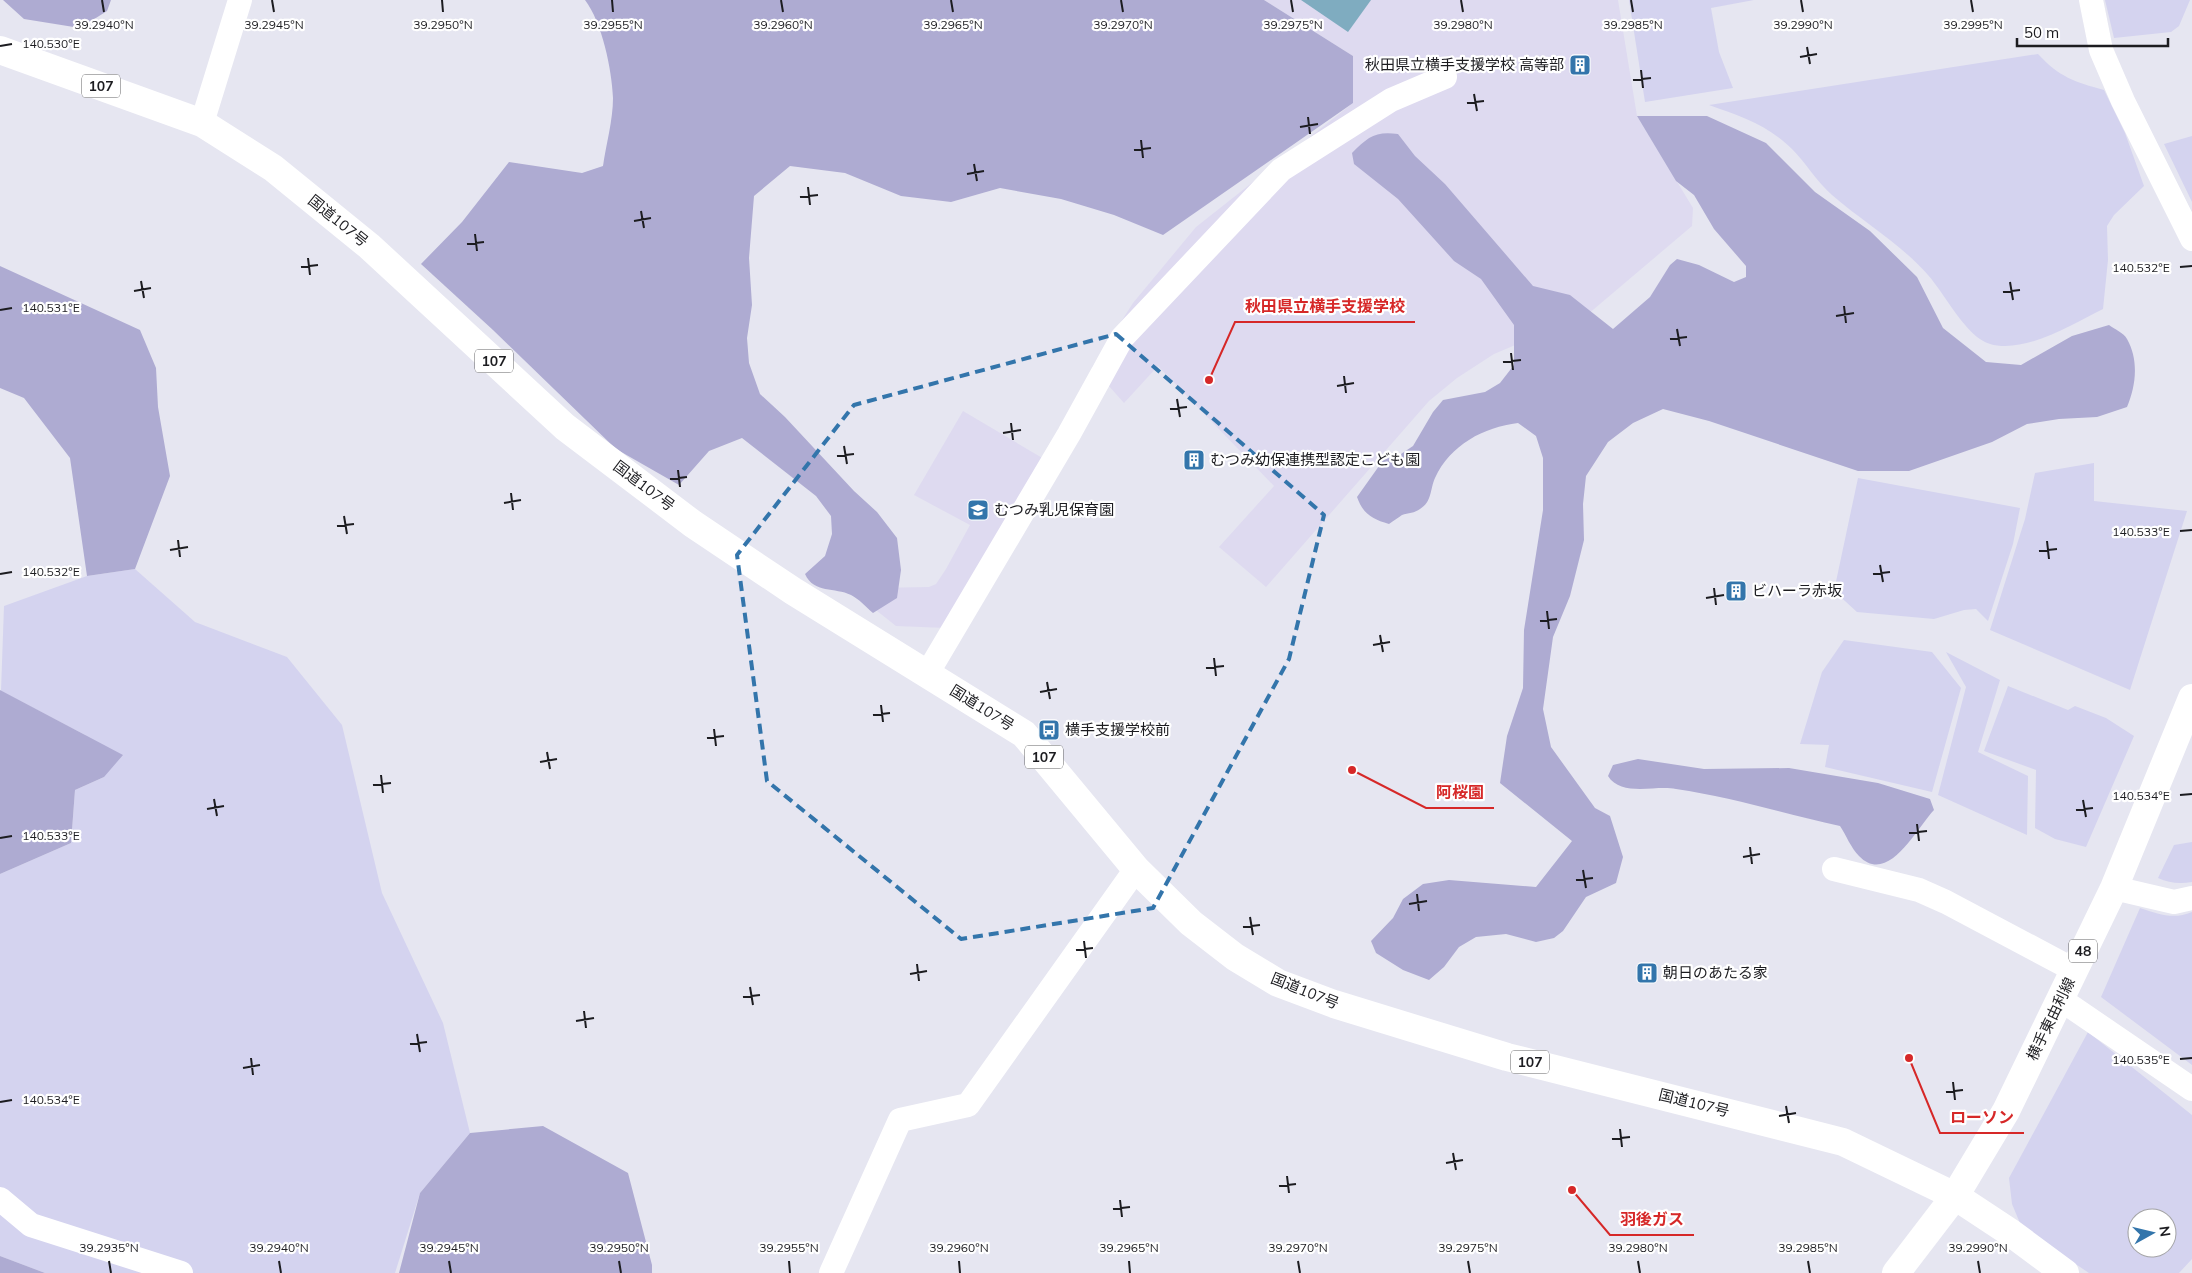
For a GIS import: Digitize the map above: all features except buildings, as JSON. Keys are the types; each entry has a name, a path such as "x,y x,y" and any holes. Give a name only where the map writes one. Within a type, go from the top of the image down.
{"main road":[{"name":"国道107号","path":"0,50 202,123 273,168 370,246 565,427 701,529 793,591 1024,734 1136,869 1191,923 1235,957 1278,983 1334,1004 1507,1057 1843,1142 1955,1196 2011,1233 2065,1273"},
{"name":"横手東由利線","path":"1896,1273 1955,1196 2006,1111 2114,888 2192,698"}],"street":[{"path":"202,123 240,0"},
{"path":"2091,0 2105,58 2123,100 2192,239"},
{"path":"927,674 1059,450 1122,338 1281,170 1391,100 1445,77"},
{"path":"831,1273 900,1120 968,1105 1136,869"},
{"path":"1834,869 1919,890 1946,902 2074,970"},
{"path":"2114,888 2174,902 2192,898"},
{"path":"2060,999 2192,1089"},
{"path":"0,1199 31,1225 182,1273"}],"highlighted area":[{"path":"1116,334 1324,515 1289,659 1153,908 961,939 767,781 737,555 854,405"}],"shaded area":[{"path":"3,0 111,0 107,11 80,28 24,19"},
{"path":"585,0 1264,0 1353,56 1353,103 1163,235 1114,215 1061,199 1000,188 951,202 901,196 845,173 790,166 754,196 749,258 752,305 747,338 749,363 760,394 785,417 854,491 877,512 897,538 901,570 897,598 873,613 851,595 819,587 809,580 805,574 825,556 832,534 831,516 816,496 742,438 709,451 679,485 616,449 493,330 421,264 462,222 509,162 582,173 603,166 612,115 612,87 601,33"},
{"path":"1264,0 1618,0 1637,116 1693,208 1692,226 1587,315 1494,354 1457,378 1429,401 1266,587 1219,547 1274,486 1158,366 1124,403 1092,367 1133,303 1196,227 1353,103 1353,56"},
{"path":"1301,0 1371,0 1348,32"},
{"path":"1629,0 1754,0 1711,8 1719,52 1733,88 1645,102"},
{"path":"2105,0 2190,0 2179,26 2171,32 2114,38"},
{"path":"2038,54 2053,68 2068,78 2104,90 2125,133 2144,186 2114,215 2107,226 2108,260 2103,309 2048,336 2018,345 2004,346 1990,344 1981,340 1964,324 1928,275 1894,243 1832,195 1797,154 1783,141 1753,122 1709,105"},
{"path":"1637,116 1707,116 1766,143 1815,192 1870,231 1917,277 1943,328 1986,362 2021,365 2072,336 2109,325 2124,335 2131,347 2135,364 2134,382 2127,407 2097,417 2059,419 2027,424 1992,442 1909,471 1858,471 1709,421 1663,409 1633,423 1608,442 1586,476 1583,504 1584,540 1570,596 1553,637 1543,709 1551,747 1595,808 1610,816 1623,857 1616,883 1586,897 1563,931 1554,938 1536,942 1506,934 1476,937 1459,947 1444,967 1429,980 1403,970 1376,953 1371,941 1393,918 1403,899 1423,884 1449,880 1536,887 1572,841 1500,783 1507,736 1523,688 1524,630 1543,510 1543,458 1536,436 1518,423 1505,425 1481,433 1459,447 1441,466 1427,503 1418,510 1402,515 1389,524 1373,518 1362,508 1357,497 1384,459 1398,456 1413,446 1433,412 1443,400 1485,392 1500,383 1514,365 1514,325 1481,279 1454,261 1398,199 1354,164 1352,153 1372,136 1383,133 1398,134 1415,156 1445,184 1533,286 1570,295 1613,329 1650,297 1670,265 1677,259 1699,265 1734,282 1746,277 1746,266 1714,229 1694,195 1676,181"},
{"path":"2192,136 2192,202 2164,144"},
{"path":"0,266 140,330 156,368 158,407 170,476 135,569 87,576 70,458 24,398 0,388"},
{"name":"むつみ乳児保育園","path":"963,411 1044,459 946,628 896,626 867,603 873,588 929,587 936,584 970,525 914,495"},
{"path":"2094,463 2094,501 2187,511 2130,690 1990,630 2025,519 2035,473"},
{"path":"1858,478 2020,508 2013,544 1988,621 1976,609 1964,610 1934,619 1857,612 1834,591"},
{"path":"135,569 195,622 287,657 342,725 382,893 443,1023 470,1133 420,1193 395,1273 45,1273 0,1256 0,874 71,843 75,790 104,777 85,735 1,691 4,606 87,576"},
{"path":"1844,640 1932,652 1961,688 1932,792 1825,767 1829,745 1800,744 1822,672"},
{"path":"1946,652 2000,680 1978,752 2028,776 2027,835 1938,795 1966,687"},
{"path":"2008,686 2068,710 2075,706 2106,718 2134,736 2086,847 2055,839 2035,828 2036,770 1984,751"},
{"path":"0,690 123,755 104,777 75,790 71,843 0,874"},
{"path":"1638,759 1704,769 1789,768 1878,783 1930,799 1934,810 1910,841 1891,860 1880,864 1870,863 1856,853 1840,826 1697,792 1668,788 1630,788 1621,786 1608,776 1613,765"},
{"path":"2192,842 2192,882 2174,883 2158,878 2174,845"},
{"path":"2140,908 2172,916 2192,912 2192,1065 2101,997"},
{"path":"2088,1032 2192,1115 2192,1259 2179,1273 2089,1273 2022,1228 2012,1204 2009,1178"},
{"path":"543,1126 628,1173 652,1265 652,1273 399,1273 420,1193 470,1133"},
{"path":"0,1256 45,1273 0,1273"}],"place":[{"name":"秋田県立横手支援学校 高等部","path":"1580,65"},
{"name":"秋田県立横手支援学校","path":"1209,380"},
{"name":"むつみ幼保連携型認定こども園","path":"1194,460"},
{"name":"むつみ乳児保育園","path":"978,510"},
{"name":"ビハーラ赤坂","path":"1736,591"},
{"name":"横手支援学校前","path":"1049,730"},
{"name":"阿桜園","path":"1352,770"},
{"name":"朝日のあたる家","path":"1647,973"},
{"name":"ローソン","path":"1909,1058"},
{"name":"羽後ガス","path":"1572,1190"}]}
